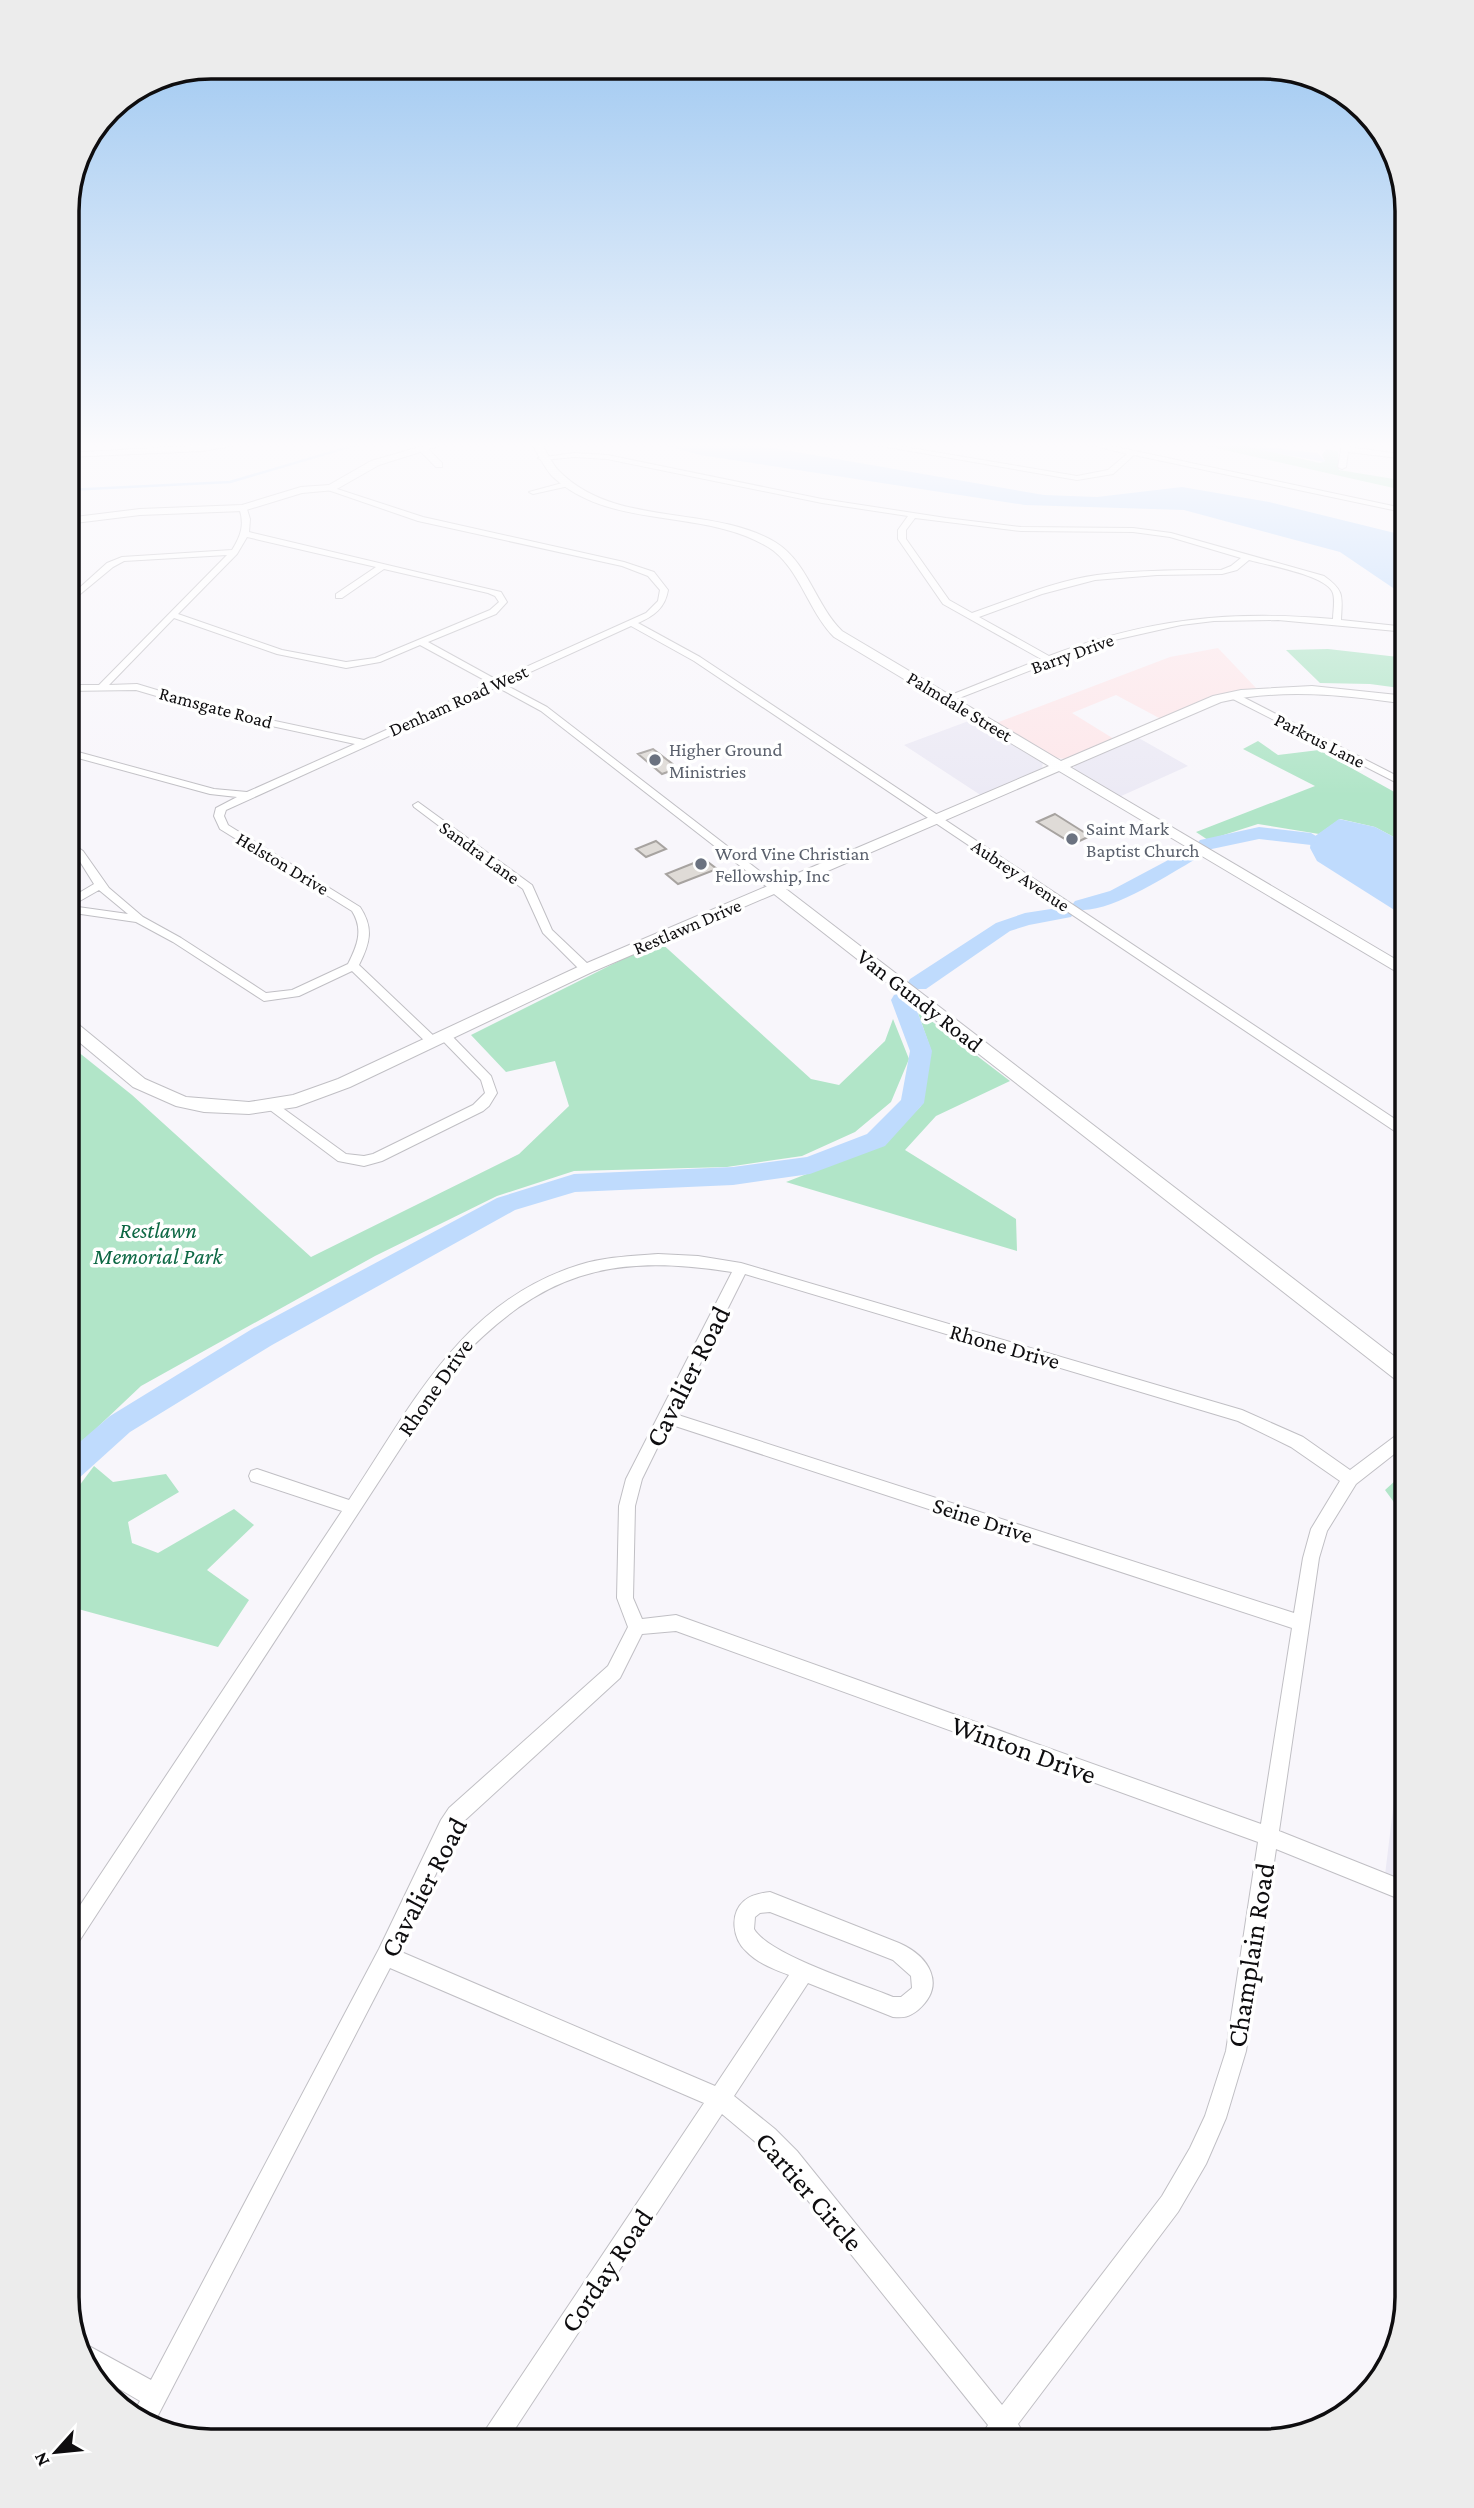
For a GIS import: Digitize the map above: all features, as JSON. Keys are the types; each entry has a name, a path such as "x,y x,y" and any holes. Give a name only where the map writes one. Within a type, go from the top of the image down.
{"street":[{"path":"79,592 118,561"},
{"path":"103,686 225,561"},
{"path":"173,615 280,652 338,665 366,663 493,612 503,603 498,594 361,561"},
{"name":"Denham Road West","path":"245,795 632,623 657,608 664,596 664,590 657,578 643,570 604,561"},
{"name":"Palmdale Street","path":"789,561 821,617 831,628 1395,965"},
{"path":"917,561 946,602 1050,660"},
{"path":"970,617 1075,582 1132,574 1222,572 1234,568 1242,561"},
{"path":"1262,561 1289,566 1325,580 1338,594 1338,621"},
{"path":"339,596 382,566"},
{"name":"Barry Drive","path":"949,699 1121,635 1187,621 1270,617 1338,621 1395,628"},
{"name":"Aubrey Avenue","path":"632,623 697,659 1395,1124"},
{"name":"Van Gundy Road","path":"421,642 544,709 1395,1367"},
{"name":"Ramsgate Road","path":"79,687 103,686 153,690 221,712 364,743"},
{"name":"Restlawn Drive","path":"79,1034 139,1083 159,1094 204,1106 272,1107 318,1094 586,969 1198,707 1232,695 1259,690 1302,689 1395,699"},
{"name":"Parkrus Lane","path":"1232,695 1395,778"},
{"name":"Helston Drive","path":"79,755 214,792 245,795"},
{"path":"214,792 221,808"},
{"name":"Helston Drive","path":"245,795 221,808 219,816 224,827 356,909 365,924 366,932 353,966"},
{"name":"Sandra Lane","path":"418,805 528,887 547,931 586,969"},
{"path":"79,852 101,885 130,908 139,919"},
{"path":"79,899 101,885"},
{"path":"79,909 139,919 177,940 264,997 295,993 353,966 487,1079 491,1093 485,1104 478,1108 377,1158 364,1161 343,1158 272,1107"},
{"name":"Rhone Drive","path":"79,1922 451,1359 485,1322 516,1299 587,1268 640,1258 704,1261 741,1268 1242,1416 1297,1442 1350,1479"},
{"name":"Cavalier Road","path":"146,2413 386,1956 456,1815 614,1672 637,1627 625,1598 627,1506 634,1479 741,1268"},
{"name":"Seine Drive","path":"666,1417 1301,1623"},
{"name":"Champlain Road","path":"1008,2429 1170,2204 1198,2156 1215,2118 1236,2051 1311,1558 1319,1529 1350,1479 1395,1446"},
{"path":"257,1476 354,1508"},
{"name":"Winton Drive","path":"637,1627 677,1623 1270,1837 1395,1887"},
{"path":"770,1902 899,1953 911,1959 920,1969 924,1982 922,1993 904,2008 893,2007 804,1971 752,1946 745,1935 743,1921 748,1910 757,1903 770,1902"},
{"name":"Cartier Circle","path":"386,1956 721,2099 767,2137 789,2160 998,2429"},
{"name":"Corday Road","path":"501,2429 804,1971"},
{"path":"96,2363 155,2396"}],"shaded area":[{"path":"1218,648 1256,688 1227,693 1161,719 1116,695 1072,713 1114,739 1067,759 1054,758 996,723 1170,657"},
{"path":"974,719 1043,761 1042,769 982,796 904,745"},
{"path":"1137,737 1188,766 1119,797 1074,769 1075,764"},
{"path":"1395,1793 1395,1879 1385,1875"}],"green space":[{"path":"1328,649 1395,657 1395,687 1320,683 1286,650"},
{"path":"1258,741 1278,755 1319,750 1395,792 1395,838 1375,827 1340,819 1319,834 1258,824 1208,840 1196,832 1315,786 1243,749"},
{"name":"Restlawn Memorial Park","path":"659,941 811,1079 839,1085 885,1041 893,1019 909,1059 891,1102 855,1132 802,1156 727,1167 574,1171 497,1196 375,1256 141,1386 79,1445 79,1053 132,1095 311,1257 519,1154 569,1106 555,1061 506,1072 471,1035"},
{"path":"917,1010 1010,1081 936,1116 905,1150 1016,1219 1017,1251 786,1182 882,1145 921,1106 931,1050"},
{"path":"94,1466 113,1482 166,1474 179,1492 128,1522 132,1543 158,1553 234,1509 254,1525 207,1570 249,1600 218,1647 79,1609 79,1486"},
{"path":"1395,1481 1395,1504 1385,1490"}],"water":[{"path":"1353,561 1395,561 1395,589"},
{"path":"1339,819 1375,827 1395,838 1395,910 1317,861 1310,848 1311,839"}],"building":[{"name":"Higher Ground Ministries","path":"653,749 676,769 662,774 638,754"},
{"path":"1055,814 1090,836 1073,844 1037,822"},
{"path":"656,841 666,849 646,857 636,849"},
{"path":"704,859 717,869 678,884 666,874"}],"waterway":[{"path":"1207,844 1259,833 1311,839"},
{"path":"1082,905 1117,895 1189,855"},
{"path":"918,984 1003,927 1025,919 1064,913"},
{"path":"79,1460 120,1424 262,1337 506,1204 574,1183 733,1176 810,1165 876,1140 912,1103 921,1051 902,1000"}],"place":[{"name":"Higher Ground Ministries","path":"655,760"},
{"name":"Saint Mark Baptist Church","path":"1072,839"},
{"name":"Word Vine Christian Fellowship, Inc","path":"701,864"}]}
